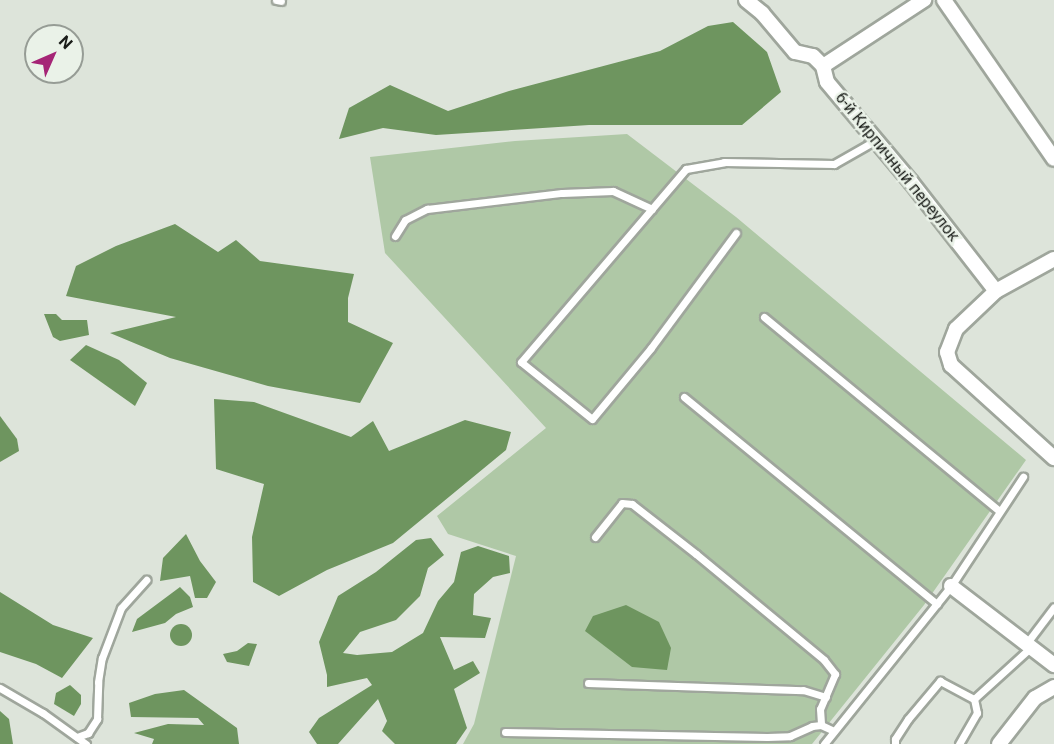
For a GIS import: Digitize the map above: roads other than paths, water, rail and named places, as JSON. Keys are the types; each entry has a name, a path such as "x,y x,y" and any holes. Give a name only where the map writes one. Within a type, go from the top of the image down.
{"street":[{"path":"746,0 762,14 795,51 813,56 823,66 924,0"},
{"path":"944,0 1054,159"},
{"name":"6-й Кирпичный переулок","path":"823,66 827,82 996,291"},
{"path":"1053,264 996,291 956,328 947,352 951,364 1054,458"},
{"path":"951,586 1054,665"},
{"path":"999,744 1035,698 1054,687"}],"lane":[{"path":"736,233 651,348 592,419 521,362 686,169 724,162 834,164 876,140"},
{"path":"395,236 405,220 427,209 562,193 613,191 652,209"},
{"path":"764,317 999,511"},
{"path":"684,397 937,604"},
{"path":"824,744 951,586 1023,477"},
{"path":"595,537 622,503 632,504 824,660 835,674 820,709 821,725"},
{"path":"77,737 87,733 97,719 98,682 102,658 121,608 146,580"},
{"path":"974,699 1028,646 1054,607"},
{"path":"895,744 895,739 908,719 940,681 974,699"},
{"path":"588,683 803,690 826,697"},
{"path":"0,688 43,713 86,744"},
{"path":"959,744 977,713 974,699"},
{"path":"505,732 766,737 790,736 821,725 834,731"}]}
